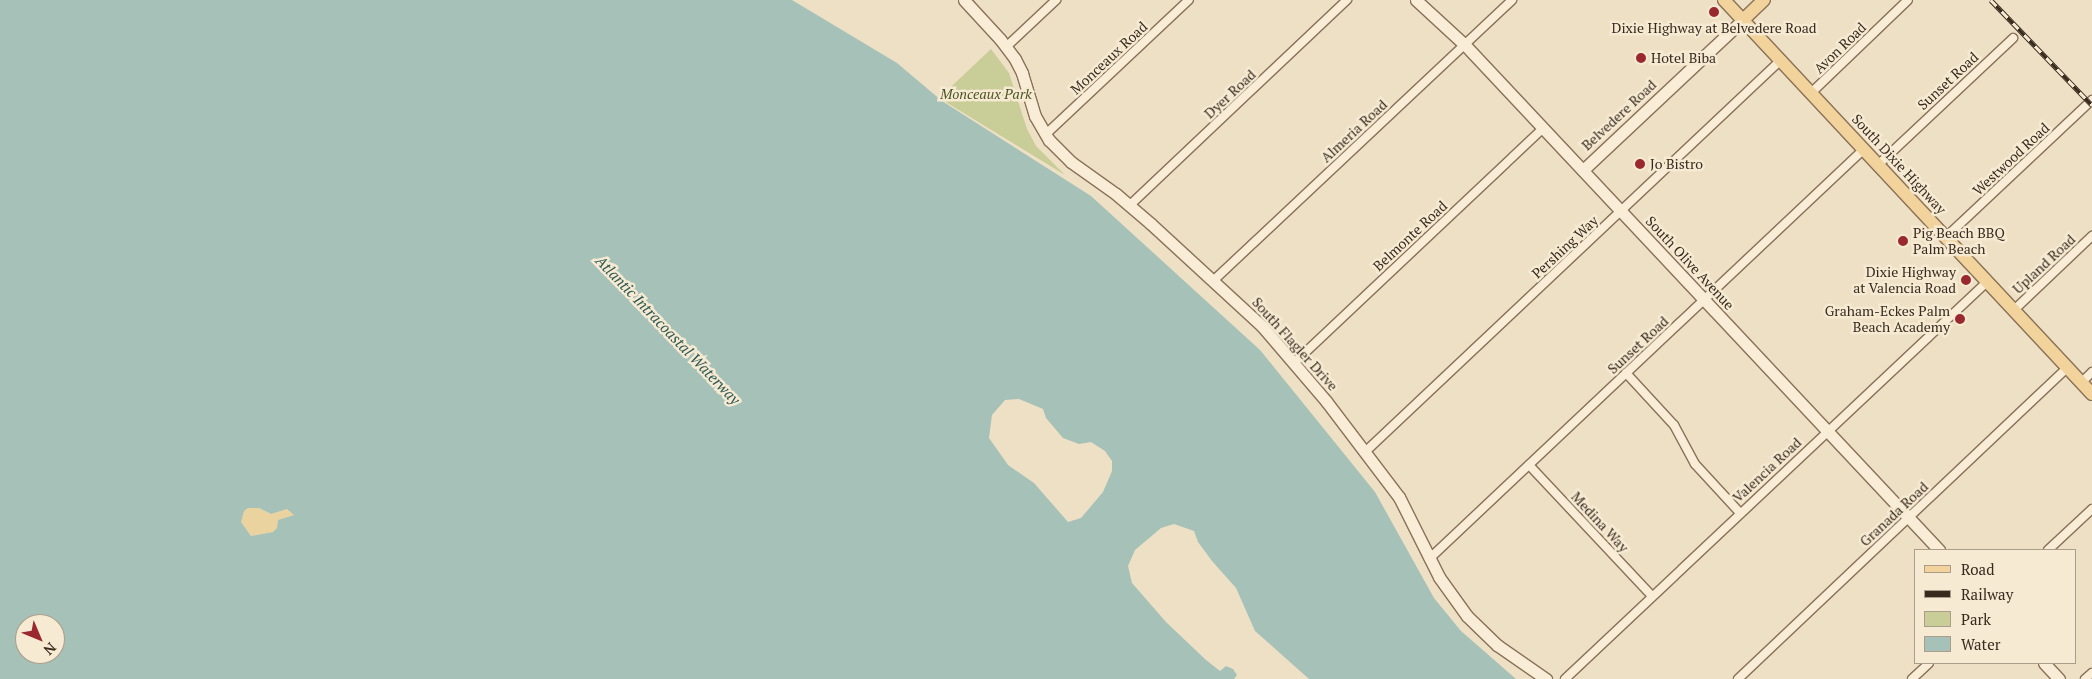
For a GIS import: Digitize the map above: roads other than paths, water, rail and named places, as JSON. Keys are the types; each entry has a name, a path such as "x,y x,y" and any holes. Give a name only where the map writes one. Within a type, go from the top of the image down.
{"main road":[{"name":"South Dixie Highway","path":"1724,0 2092,394"},
{"name":"Belvedere Road","path":"1743,20 1764,0"}],"street":[{"name":"South Flagler Drive","path":"964,0 1006,47 1022,72 1035,116 1045,135 1071,162 1130,205 1262,326 1294,363 1399,497 1429,559 1452,597 1484,633 1519,662 1546,679"},
{"path":"1006,47 1056,0"},
{"name":"Monceaux Road","path":"1045,135 1189,0"},
{"name":"Dyer Road","path":"1130,205 1347,0"},
{"name":"South Olive Avenue","path":"1416,0 1464,45 1543,128 1938,549"},
{"name":"Almeria Road","path":"1214,280 1512,0"},
{"name":"Avon Road","path":"1811,93 1908,0"},
{"name":"Belvedere Road","path":"1582,170 1743,20"},
{"name":"Sunset Road","path":"1879,164 2013,38"},
{"name":"Pershing Way","path":"1365,452 1781,60"},
{"name":"Westwood Road","path":"1946,237 2092,100"},
{"name":"Belmonte Road","path":"1294,363 1543,128"},
{"name":"Sunset Road","path":"1429,559 1864,149"},
{"name":"Upland Road","path":"2014,310 2092,236"},
{"name":"Valencia Road","path":"1565,679 1988,281"},
{"name":"Granada Road","path":"1738,679 2068,367"},
{"path":"2082,382 2092,372"},
{"path":"1626,373 1674,425 1695,464 1740,513"},
{"name":"Medina Way","path":"1529,465 1652,596"},
{"path":"2049,549 2092,509"},
{"path":"1912,679 1928,664"},
{"path":"2045,664 2059,679"},
{"path":"2085,679 2092,673"}],"water":[{"name":"Atlantic Intracoastal Waterway","path":"0,0 792,0 897,63 942,101 1091,196 1260,350 1375,492 1434,598 1461,631 1516,679 1309,679 1255,631 1236,588 1198,542 1194,531 1174,524 1161,528 1135,550 1128,566 1132,583 1166,622 1206,660 1220,671 1226,666 1233,669 1237,675 1234,679 0,679","holes":["1019,399 1043,409 1046,418 1063,438 1079,444 1091,442 1105,451 1112,461 1112,471 1103,492 1081,518 1068,522 1034,483 1008,465 989,438 992,415 1005,400","248,508 259,508 271,514 287,509 294,515 278,520 277,528 273,532 251,536 241,522 244,511"]}],"railway":[{"path":"1991,0 2092,105"}],"place":[{"name":"Dixie Highway at Belvedere Road","path":"1714,12"},
{"name":"Hotel Biba","path":"1641,58"},
{"name":"Jo Bistro","path":"1640,164"},
{"name":"Pig Beach BBQ Palm Beach","path":"1903,241"},
{"name":"Dixie Highway at Valencia Road","path":"1966,280"},
{"name":"Graham-Eckes Palm Beach Academy","path":"1960,319"}],"park label":[{"name":"Monceaux Park","path":"986,94"}]}
